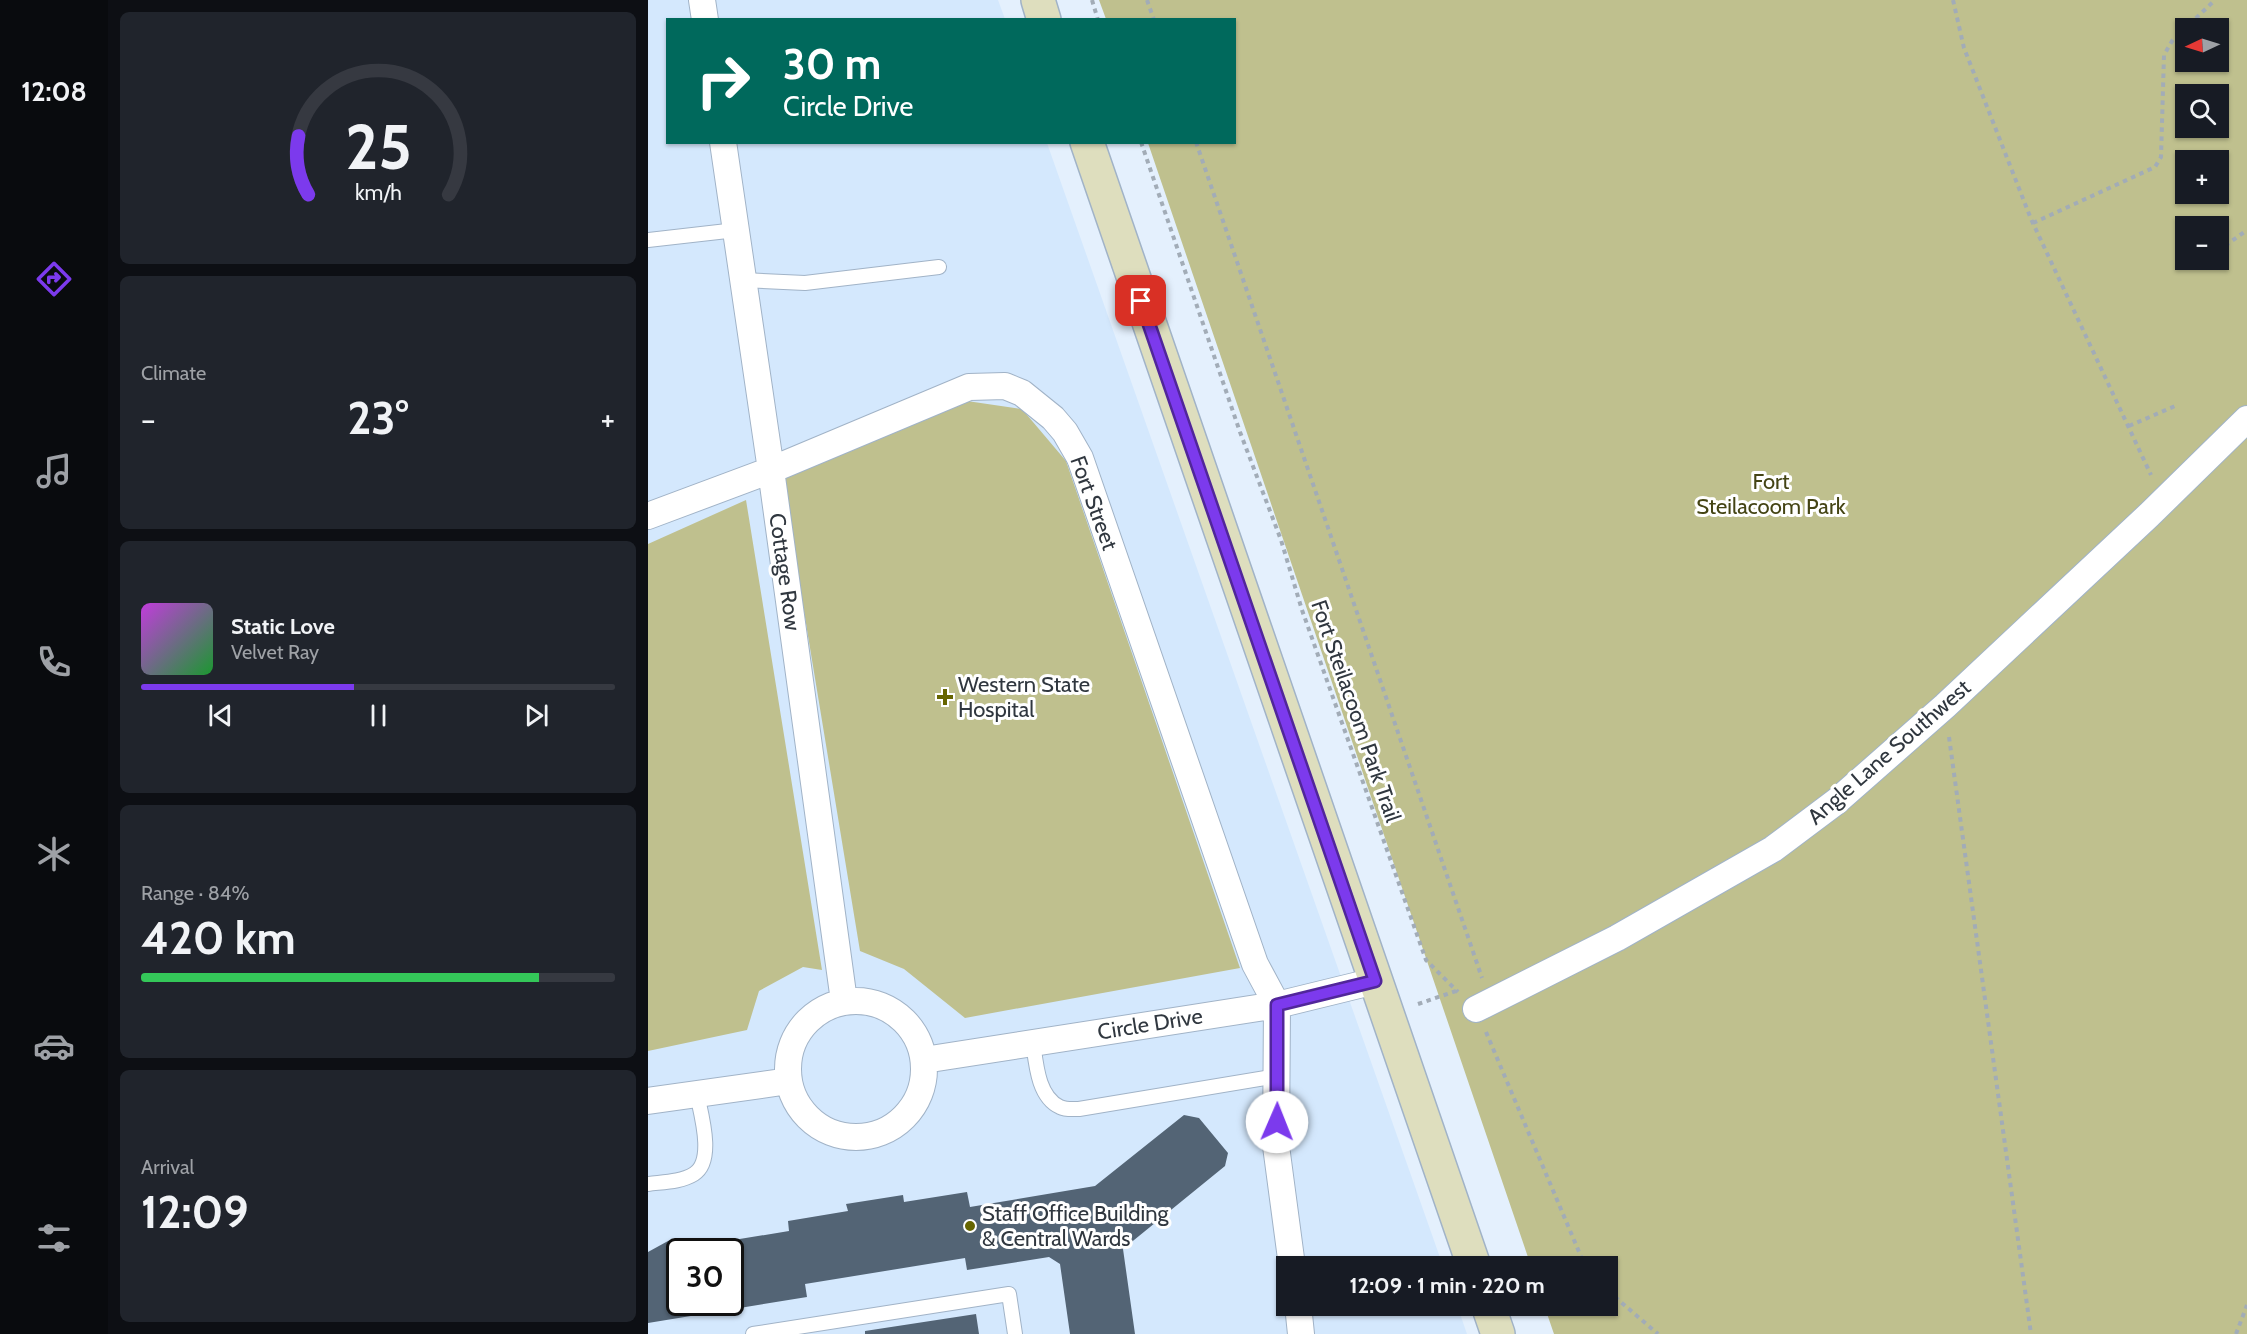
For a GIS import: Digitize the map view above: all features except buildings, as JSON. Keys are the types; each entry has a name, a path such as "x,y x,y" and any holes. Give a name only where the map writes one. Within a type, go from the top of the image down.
{"main road":[{"path":"1038,0 1043,18"},
{"path":"1088,144 1471,1256"},
{"path":"1492,1316 1498,1334"}],"street":[{"path":"702,0 705,18"},
{"name":"Cottage Row","path":"723,144 844,1001"},
{"name":"Fort Street","path":"648,516 771,470 969,387 1005,386 1022,393 1053,418 1065,432 1080,458 1255,964 1277,1005"},
{"name":"Angle Lane Southwest","path":"1483,1005 1617,938 1773,849 1837,801 1945,706 2156,508 2247,419"},
{"name":"Circle Drive","path":"924,1059 1277,1005 1375,981"},
{"path":"844,1001 869,1001 902,1017 917,1036 924,1059 925,1074 922,1089 907,1116 882,1133 867,1137 837,1135 817,1125 801,1109 793,1095 789,1081 790,1054 800,1030 820,1011 844,1001"},
{"path":"1277,1005 1276,1146 1291,1256"},
{"path":"648,1101 789,1081"},
{"path":"1299,1316 1301,1334"}],"lane":[{"path":"648,240 736,230"},
{"path":"743,280 805,283 939,267"},
{"path":"1033,1042 1042,1088 1051,1102 1062,1108 1079,1109 1277,1076"},
{"path":"648,1184 681,1180 695,1173 703,1163 706,1145 698,1094"},
{"path":"753,1334 1009,1294 1015,1334"}],"path":[{"path":"1092,0 1097,18"},
{"path":"1147,0 1153,18"},
{"path":"1953,0 1964,48 2033,223 2129,427 2156,508"},
{"path":"2033,223 2155,167 2161,157 2164,55 2172,41 2215,0"},
{"name":"Fort Steilacoom Park Trail","path":"1142,144 1240,432 1281,540 1302,610 1426,960 1457,990 1483,1005 1581,1256"},
{"path":"1197,144 1483,1005"},
{"path":"2229,243 2247,230"},
{"path":"2129,427 2175,406"},
{"path":"1945,706 2031,1334"},
{"path":"1418,1004 1457,990"},
{"path":"1618,1300 1658,1334"},
{"path":"2236,1334 2247,1305"}],"shaded area":[{"name":"Western State Hospital","path":"648,0 998,0 1005,18 666,18 666,144 1047,144 1439,1256 1276,1256 1276,1316 1461,1316 1467,1334 648,1334"}],"green space":[{"name":"Fort Steilacoom Park","path":"1099,0 2247,0 2247,1334 1554,1334 1548,1316 1618,1316 1618,1256 1528,1256 1148,144 1236,144 1236,18 1106,18"},
{"path":"967,401 1022,409 1066,461 1240,968 965,1018 904,969 860,951 782,478"},
{"path":"746,500 822,970 803,967 759,991 747,1030 648,1051 648,544"}],"place":[{"name":"Western State Hospital","path":"945,697"},
{"name":"Staff Office Building & Central Wards","path":"970,1226"}],"route":[{"path":"1141,301 1375,981 1277,1005 1277,1122"}]}
